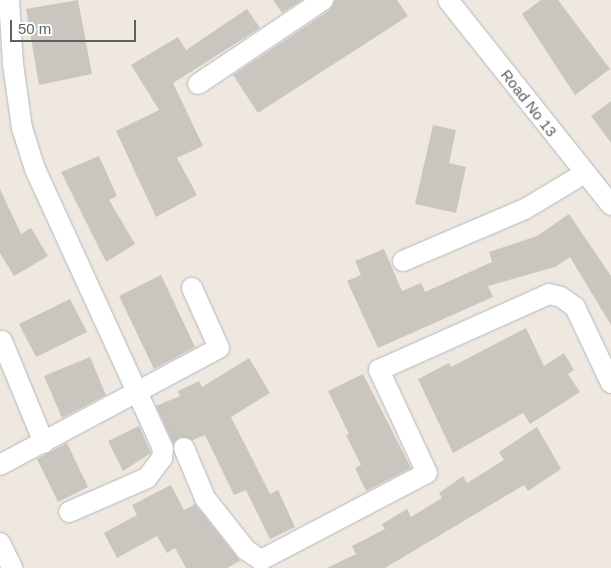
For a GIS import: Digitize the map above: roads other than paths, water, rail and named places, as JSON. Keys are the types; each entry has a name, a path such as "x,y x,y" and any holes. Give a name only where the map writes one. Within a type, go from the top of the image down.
{"street":[{"path":"9,0 17,92 35,169 163,449 162,458 147,478 69,512"},
{"path":"198,84 323,0"},
{"name":"Road No 13","path":"448,0 611,205"},
{"path":"403,261 525,208 585,172"},
{"path":"0,465 138,394 219,348 192,288"},
{"path":"184,448 205,498 246,550 261,560 427,473 379,370 549,294 561,297 575,308 611,383"},
{"path":"2,341 44,443"},
{"path":"0,543 12,568"}]}
